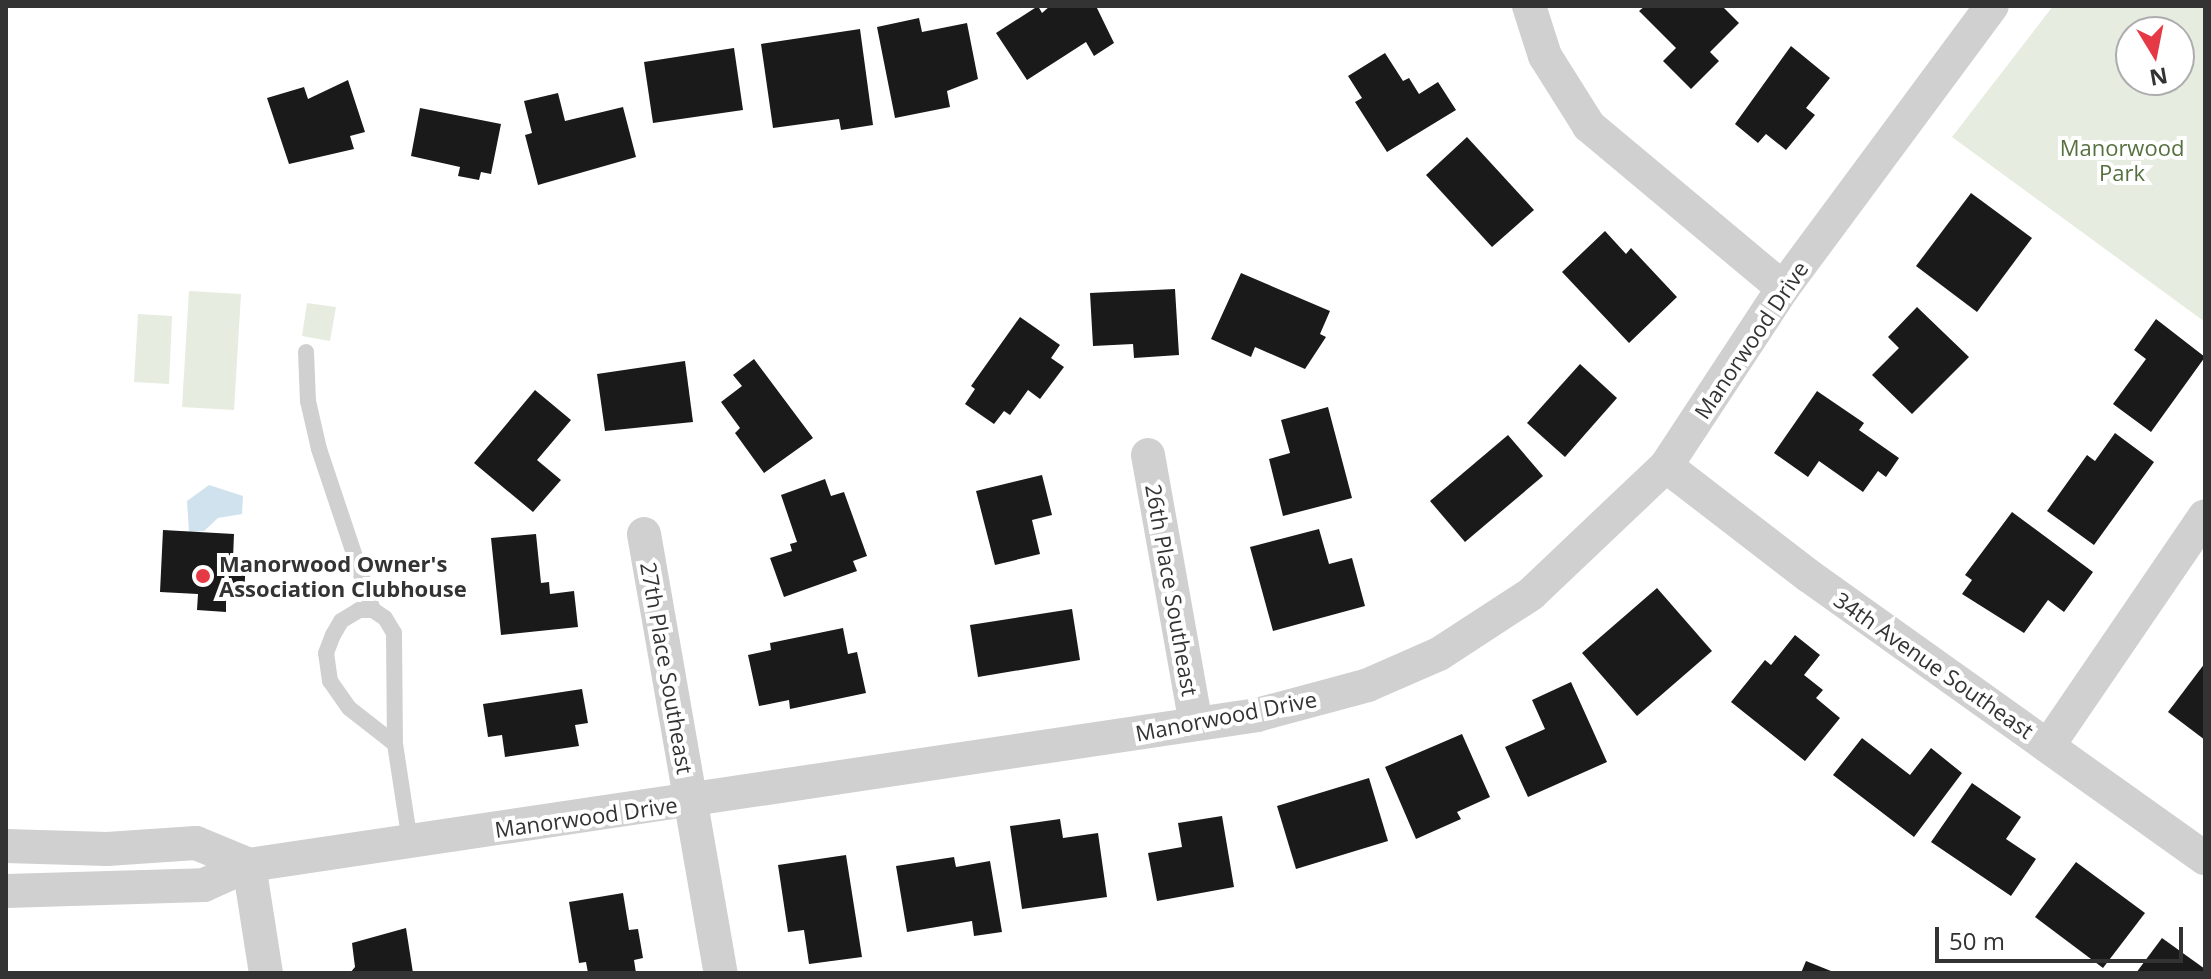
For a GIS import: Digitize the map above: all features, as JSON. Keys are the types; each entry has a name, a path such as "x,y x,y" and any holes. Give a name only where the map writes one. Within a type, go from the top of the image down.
{"street":[{"path":"1529,6 1545,56 1589,126 1783,288"},
{"name":"Manorwood Drive","path":"6,891 204,885 249,865 691,802 1196,724 1327,697 1439,654 1531,594 1666,466 1783,288 1992,6"},
{"name":"26th Place Southeast","path":"1148,455 1196,724"},
{"name":"34th Avenue Southeast","path":"1666,466 1809,576 2205,858"},
{"path":"2048,746 2205,516"},
{"name":"27th Place Southeast","path":"644,534 721,973"},
{"path":"6,846 107,849 196,843 249,865 266,973"}],"lane":[{"path":"306,352 308,401 319,449 373,610"},
{"path":"395,744 338,697 327,666 326,653 341,621 359,610 373,610 385,618 394,633 395,744 410,842"}],"green space":[{"name":"Manorwood Park","path":"2053,6 2205,6 2205,322 1952,137"},
{"path":"189,291 241,294 234,410 182,407"},
{"path":"307,303 336,307 330,341 302,336"},
{"path":"138,314 172,316 169,384 134,382"}],"water":[{"path":"209,485 243,496 242,514 218,518 204,531 189,532 187,501"}],"building":[{"path":"1038,6 1042,13 1050,6 1096,6 1114,43 1094,56 1086,42 1027,80 996,33"},
{"path":"1645,6 1722,6 1739,23 1710,52 1719,61 1691,89 1663,61 1676,48 1639,11"},
{"path":"919,18 922,32 967,23 978,79 947,91 950,107 895,118 877,27"},
{"path":"860,29 873,125 841,130 839,119 773,128 761,44"},
{"path":"1791,46 1830,78 1806,108 1815,115 1786,150 1766,134 1758,143 1735,124"},
{"path":"734,48 743,110 653,123 644,62"},
{"path":"1385,53 1403,81 1409,78 1419,94 1438,82 1456,110 1387,152 1355,102 1362,98 1348,76"},
{"path":"348,80 365,132 350,136 354,149 289,164 267,98 304,87 308,99"},
{"path":"558,93 565,121 623,107 636,157 538,185 525,135 532,133 524,101"},
{"path":"420,108 501,124 491,174 481,172 479,180 458,176 460,167 411,156"},
{"path":"1467,137 1534,210 1492,247 1426,175"},
{"path":"1971,193 2032,238 1977,312 1916,266"},
{"path":"1605,231 1626,254 1631,248 1677,297 1629,343 1562,272"},
{"path":"1241,273 1330,311 1320,334 1326,337 1305,369 1255,347 1251,357 1211,339"},
{"path":"1175,289 1179,355 1134,358 1133,344 1093,346 1090,293"},
{"path":"1917,307 1969,357 1912,414 1872,375 1899,348 1888,337"},
{"path":"1020,317 1060,345 1051,358 1064,367 1040,399 1028,390 1010,415 1004,411 994,424 965,404 975,389 971,386"},
{"path":"2156,319 2205,357 2151,432 2113,404 2146,359 2134,350"},
{"path":"754,359 813,438 764,473 735,433 740,428 721,402 742,386 733,375"},
{"path":"685,361 693,422 605,431 597,374"},
{"path":"1580,364 1617,398 1565,457 1527,423"},
{"path":"535,390 571,420 537,460 561,480 533,512 474,463"},
{"path":"1817,391 1864,423 1859,430 1899,458 1886,477 1878,471 1863,492 1819,461 1808,477 1774,453"},
{"path":"1328,407 1352,498 1283,516 1269,459 1290,453 1281,420"},
{"path":"2115,433 2154,462 2094,545 2047,511 2087,455 2095,461"},
{"path":"1508,435 1543,476 1465,542 1430,501"},
{"path":"1042,475 1052,515 1032,520 1040,554 995,565 976,491"},
{"path":"825,479 831,496 844,492 867,556 853,561 857,571 784,597 770,558 792,551 790,544 797,542 781,495"},
{"path":"2012,512 2093,572 2064,612 2048,600 2024,633 1962,594 1972,580 1965,575"},
{"path":"1319,529 1329,564 1352,558 1365,606 1273,631 1250,547"},
{"name":"Manorwood Owner's Association Clubhouse","path":"163,530 234,534 233,559 246,560 244,596 226,594 226,612 197,610 198,594 160,592"},
{"path":"536,534 541,583 549,582 550,594 574,591 578,627 501,635 491,538"},
{"path":"1657,588 1712,651 1637,716 1582,653"},
{"path":"1072,609 1080,660 978,677 970,625"},
{"path":"843,628 848,654 857,652 866,693 790,709 789,700 759,706 748,655 771,650 770,643"},
{"path":"1795,635 1820,655 1804,675 1823,690 1816,698 1840,718 1805,761 1731,702 1765,660 1771,665"},
{"path":"2205,663 2205,740 2168,712"},
{"path":"1571,682 1607,762 1528,797 1505,747 1545,729 1532,700"},
{"path":"582,689 588,723 575,725 579,746 505,757 502,735 488,737 483,704"},
{"path":"1462,734 1490,797 1457,812 1461,819 1416,839 1385,767"},
{"path":"1862,738 1910,775 1931,748 1962,773 1914,837 1833,775"},
{"path":"1369,778 1388,841 1296,869 1277,806"},
{"path":"1972,783 2021,817 2006,839 2036,859 2011,896 1931,842"},
{"path":"1222,816 1234,887 1157,901 1148,853 1182,847 1178,823"},
{"path":"1060,819 1063,838 1098,833 1107,897 1022,909 1010,826"},
{"path":"846,855 862,957 809,964 804,930 788,932 778,865"},
{"path":"954,857 956,867 990,861 1002,932 974,936 972,921 907,932 896,866"},
{"path":"2076,862 2145,913 2103,968 2035,917"},
{"path":"623,893 629,930 638,929 643,958 634,960 636,973 588,973 586,962 579,963 569,902"},
{"path":"406,928 413,973 350,973 355,967 352,943"},
{"path":"2162,938 2205,969 2205,973 2136,973"},
{"path":"1806,961 1836,973 1801,973"}],"place":[{"name":"Manorwood Owner's Association Clubhouse","path":"203,576"}]}
